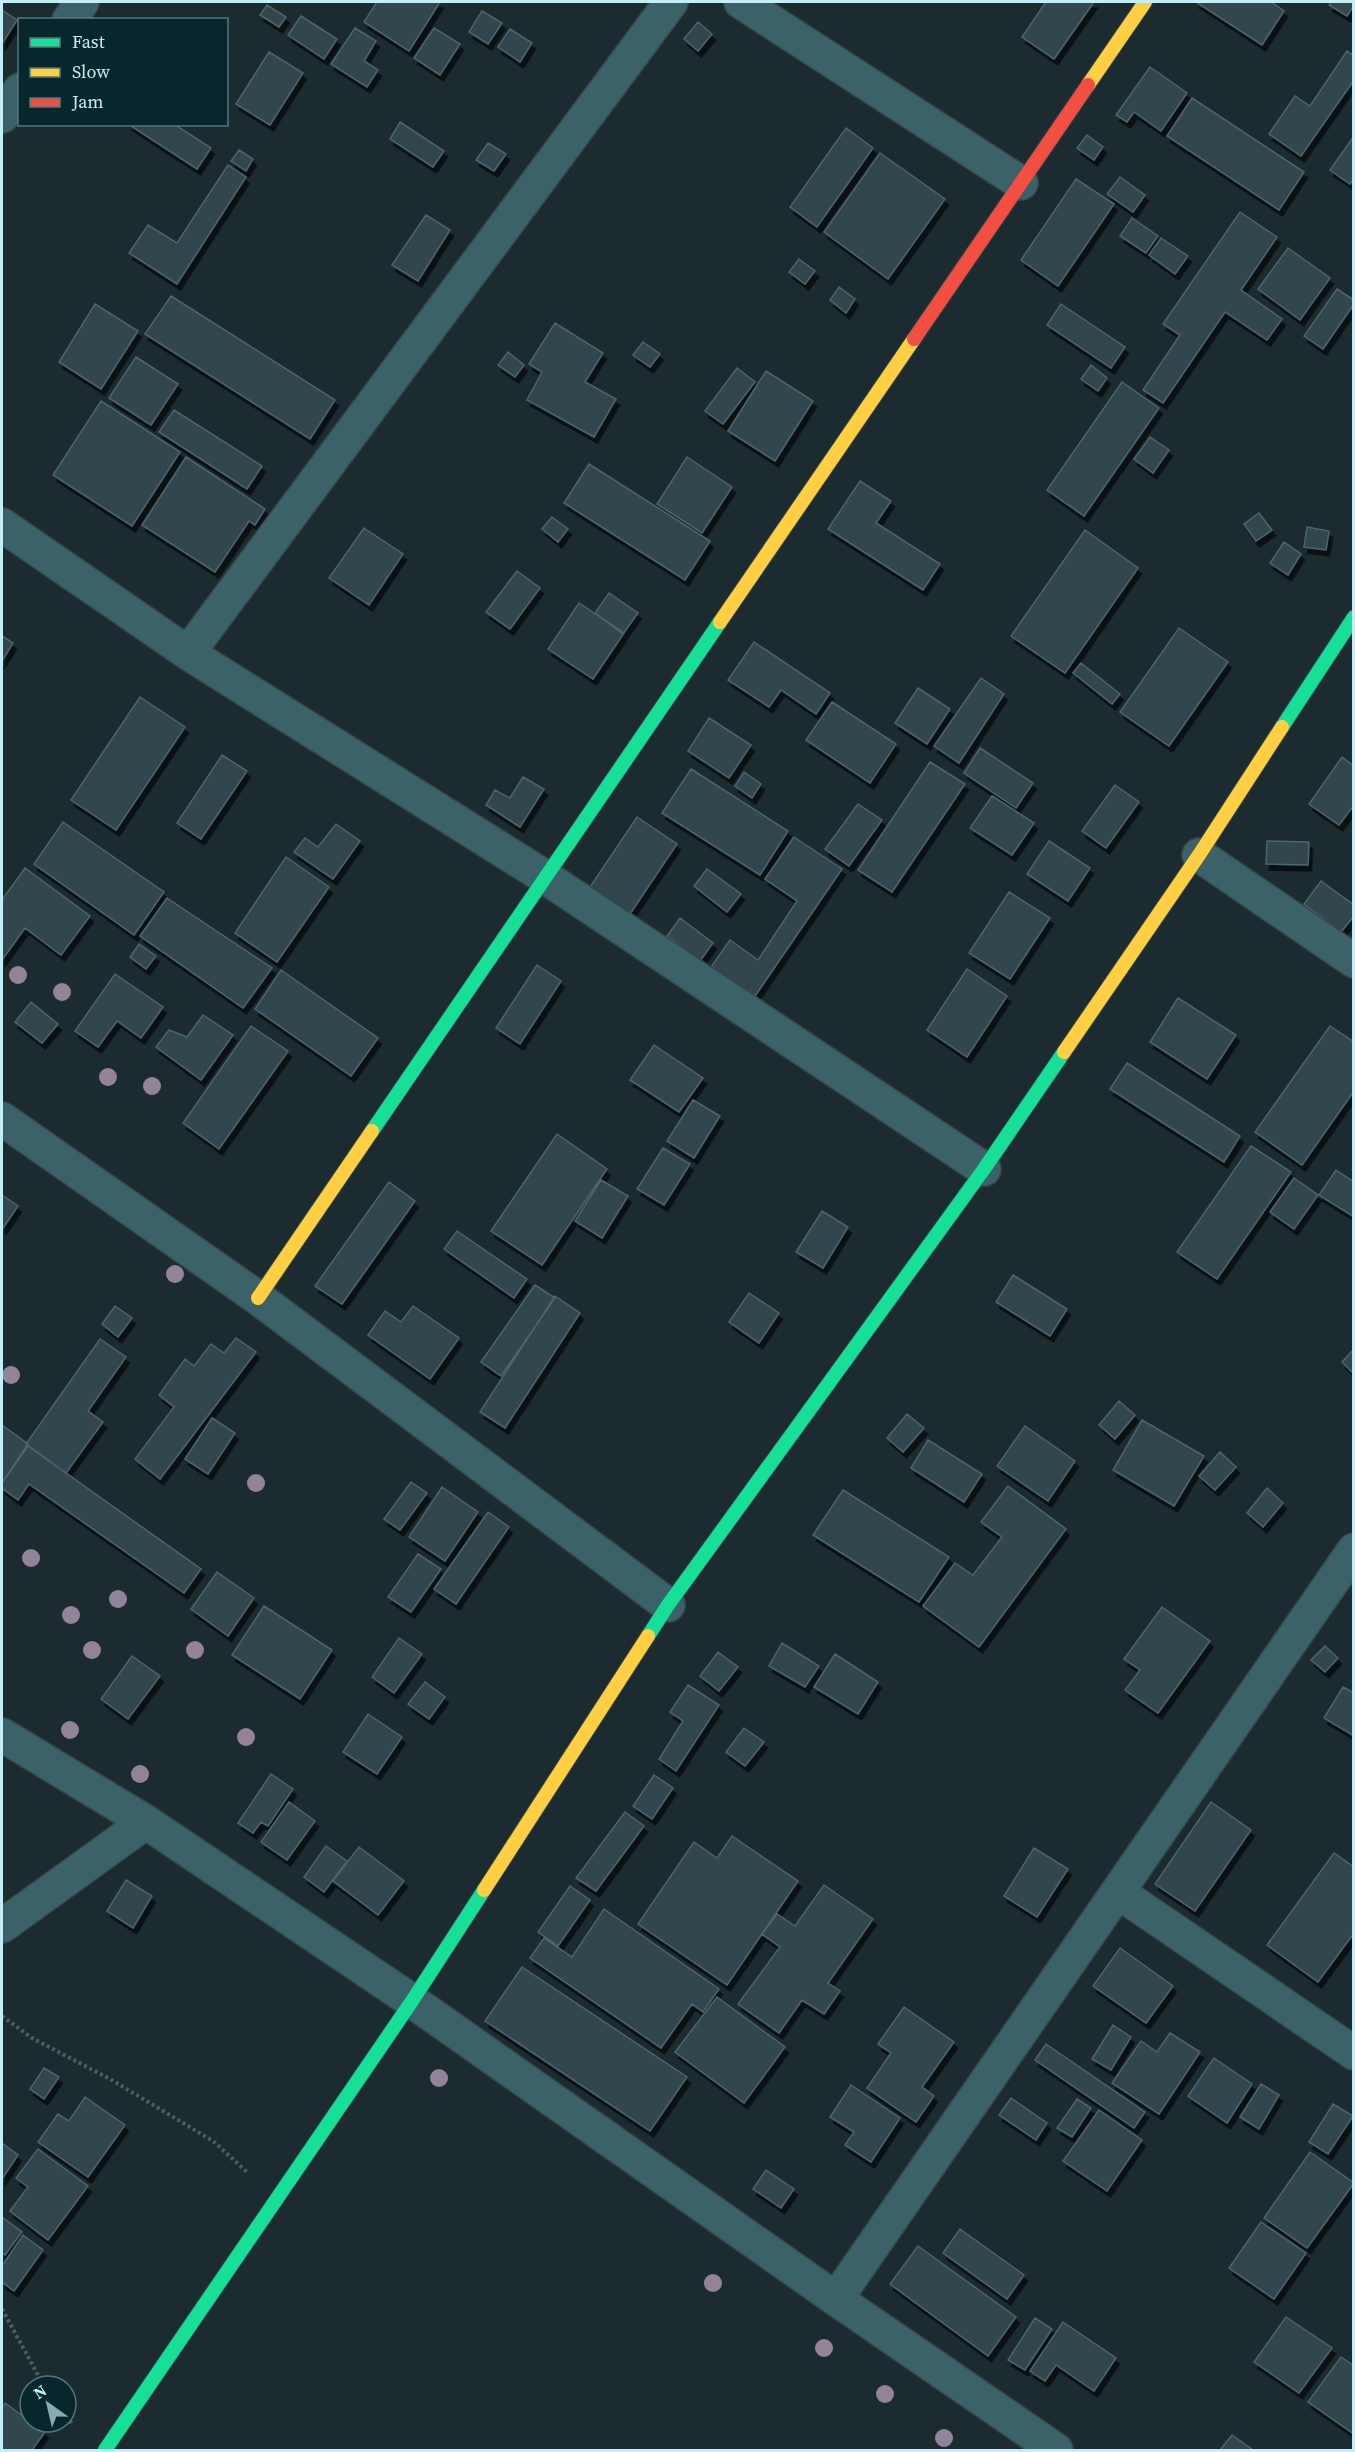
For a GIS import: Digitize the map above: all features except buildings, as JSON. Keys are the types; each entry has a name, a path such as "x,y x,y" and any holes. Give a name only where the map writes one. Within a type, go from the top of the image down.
{"street":[{"path":"70,18 82,2"},
{"path":"188,653 671,2"},
{"path":"741,2 1022,183"},
{"path":"258,1298 1145,2"},
{"path":"2,116 18,93"},
{"path":"2,525 188,653 544,877 984,1169"},
{"path":"105,2451 412,2001 668,1605 984,1169 1199,855 1353,617"},
{"path":"1199,855 1353,961"},
{"path":"2,1119 258,1298 668,1605"},
{"path":"836,2299 1353,1550"},
{"path":"2,1735 146,1822 412,2001 1056,2451"},
{"path":"2,1926 146,1822"},
{"path":"1118,1892 1353,2053"}],"path":[{"path":"2,2016 32,2038 110,2079 213,2141 277,2198"},
{"path":"2,2309 37,2374"}],"traffic: fast":[{"path":"1282,727 1354,617"},
{"path":"372,1131 720,622"},
{"path":"648,1636 668,1605 984,1169 1064,1052"},
{"path":"105,2450 412,2001 484,1890"}],"traffic: slow":[{"path":"1088,85 1145,2"},
{"path":"720,622 914,339"},
{"path":"1064,1052 1199,855 1282,727"},
{"path":"258,1298 372,1131"},
{"path":"484,1890 648,1636"}],"traffic: jam":[{"path":"914,339 1088,85"}]}
